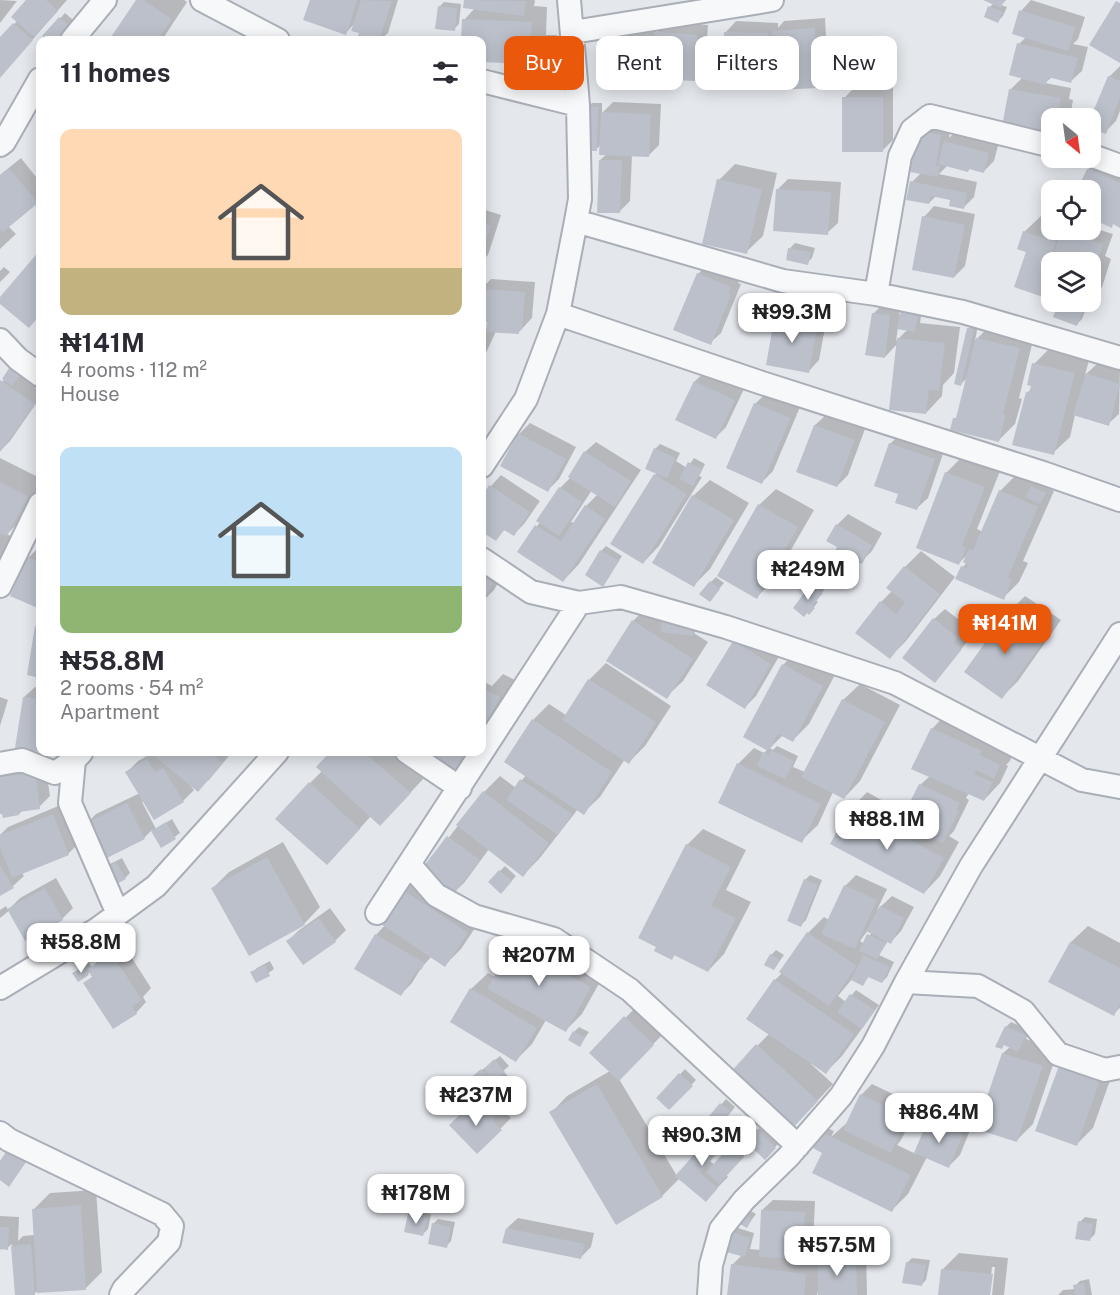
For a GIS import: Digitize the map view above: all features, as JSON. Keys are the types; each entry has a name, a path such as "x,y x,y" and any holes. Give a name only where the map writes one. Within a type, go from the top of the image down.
{"street":[{"path":"75,36 105,0"},
{"path":"202,0 270,36"},
{"path":"486,460 526,399 558,314 580,199 578,105 569,0"},
{"path":"573,32 772,0"},
{"path":"486,82 578,105"},
{"path":"0,145 4,142 36,86"},
{"path":"876,294 900,156 912,130 930,116 1041,143"},
{"path":"1101,160 1120,166"},
{"path":"576,221 783,281 876,294 963,312 1120,358"},
{"path":"558,314 1120,500"},
{"path":"0,340 18,359 36,372"},
{"path":"0,586 36,512"},
{"path":"486,563 531,592 579,603 621,597 726,627 895,682 1082,780 1120,787"},
{"path":"486,748 579,603"},
{"path":"709,1295 711,1265 721,1229 744,1200 798,1146 841,1096 873,1046 971,866 1120,634"},
{"path":"78,756 70,803 118,914"},
{"path":"0,764 22,760 56,773 78,756"},
{"path":"0,988 96,930 156,886 273,756"},
{"path":"413,756 460,788"},
{"path":"377,913 481,756"},
{"path":"410,864 436,895 474,916 554,939 630,990 798,1146"},
{"path":"906,982 978,986 1023,1011 1058,1054 1105,1070 1120,1067"},
{"path":"0,1133 9,1140 162,1214 172,1226 169,1242 124,1289 121,1295"}],"building":[{"path":"26,0 46,0 58,11 34,37 11,17"},
{"path":"136,0 143,0 172,19 161,36 112,36"},
{"path":"310,0 357,0 346,35 303,20"},
{"path":"361,0 392,1 380,36 358,36 359,33 351,31"},
{"path":"464,0 526,1 524,16 463,8"},
{"path":"983,0 1004,0 1001,8"},
{"path":"1116,1 1120,3 1120,63 1089,45"},
{"path":"438,6 457,8 455,31 435,29"},
{"path":"988,6 1003,12 998,23 984,17"},
{"path":"1019,10 1075,27 1068,51 1012,34"},
{"path":"59,17 77,32 73,36 42,36"},
{"path":"462,19 532,22 531,36 504,36 504,63 486,62 486,36 461,36"},
{"path":"13,23 33,40 0,78 0,37"},
{"path":"815,28 815,36 811,36 811,88 799,89 799,36 772,36 772,31"},
{"path":"655,32 698,35 695,36 695,81 683,80 683,36 655,36"},
{"path":"724,32 768,33 768,36 724,36"},
{"path":"1017,43 1078,58 1071,83 1048,77 1046,85 1009,75"},
{"path":"1108,76 1120,81 1120,97 1106,134 1101,132 1101,108 1095,108"},
{"path":"1009,89 1061,98 1059,108 1041,108 1041,136 1002,126"},
{"path":"842,97 883,97 883,152 842,152"},
{"path":"586,107 598,107 597,151 585,151"},
{"path":"601,112 651,114 649,157 599,155"},
{"path":"917,131 941,135 936,166 940,166 938,177 910,172"},
{"path":"944,141 989,153 984,173 969,169 968,172 938,164"},
{"path":"599,160 622,160 620,213 597,213"},
{"path":"9,168 36,201 36,205 3,232 0,229 0,175"},
{"path":"1087,169 1120,183 1120,228 1113,224 1112,228 1101,223 1101,180 1082,180"},
{"path":"717,179 762,189 747,254 702,244"},
{"path":"910,181 967,193 964,209 949,206 950,200 931,196 929,204 906,200"},
{"path":"776,189 831,192 828,235 773,231"},
{"path":"922,216 965,225 954,278 912,270"},
{"path":"486,224 491,226 486,241"},
{"path":"1023,231 1041,237 1041,240 1056,242 1052,252 1041,252 1041,296 1014,287 1026,252 1017,249"},
{"path":"1058,240 1090,240 1103,244 1100,252 1054,252"},
{"path":"788,248 811,252 808,265 786,260"},
{"path":"36,255 36,320 29,328 0,304 0,297"},
{"path":"697,273 731,287 729,294 731,295 711,345 673,330"},
{"path":"486,289 525,292 522,330 519,330 519,334 486,332"},
{"path":"900,312 918,315 915,332 897,329"},
{"path":"1055,312 1083,312 1077,326 1053,317"},
{"path":"872,313 890,315 885,358 865,355"},
{"path":"775,315 818,322 809,373 766,365"},
{"path":"967,328 974,329 961,386 954,384"},
{"path":"897,338 945,343 939,391 929,390 926,414 889,410"},
{"path":"976,338 1020,348 1003,414 1006,415 999,442 950,430 953,418 956,418"},
{"path":"1032,363 1075,373 1054,455 1012,445 1026,392 1029,393 1031,386 1027,385"},
{"path":"11,365 22,373 12,386 2,379"},
{"path":"1086,373 1120,384 1109,426 1073,415"},
{"path":"0,380 35,404 0,452"},
{"path":"694,381 735,400 716,439 675,420"},
{"path":"754,403 791,418 762,484 726,468"},
{"path":"814,425 855,440 837,487 796,472"},
{"path":"518,433 566,459 548,492 500,466"},
{"path":"889,443 935,459 917,510 895,503 898,494 874,486"},
{"path":"654,448 676,458 667,478 645,469"},
{"path":"584,451 631,481 615,507 568,477"},
{"path":"688,462 702,469 693,486 679,479"},
{"path":"945,472 985,487 962,546 966,548 959,565 916,548"},
{"path":"654,474 687,494 643,564 610,544"},
{"path":"0,482 28,496 7,536 0,533"},
{"path":"489,485 530,512 514,536 504,530 496,541 486,535 486,490"},
{"path":"1031,486 1046,493 1040,504 1025,497"},
{"path":"559,487 582,502 559,536 536,521"},
{"path":"999,490 1038,507 1008,577 1012,580 1004,600 955,579 961,566 967,568 968,565 963,562 969,549 973,550"},
{"path":"692,495 734,520 694,587 652,563"},
{"path":"758,504 798,527 757,599 717,576"},
{"path":"585,505 605,519 563,582 517,552 535,525 561,541"},
{"path":"836,524 872,545 862,564 856,561 849,573 829,562 837,547 826,541"},
{"path":"600,550 619,561 603,587 585,575"},
{"path":"27,557 36,561 36,607 10,596"},
{"path":"904,566 940,594 890,659 855,633 880,601 896,614 905,602 886,588"},
{"path":"486,579 493,583 486,595"},
{"path":"710,581 720,589 710,602 699,594"},
{"path":"811,584 823,593 812,606 815,608 804,617 793,608"},
{"path":"1008,611 1046,637 1002,699 964,672"},
{"path":"662,618 695,621 693,636 661,632"},
{"path":"933,618 957,637 954,642 962,649 935,683 902,658"},
{"path":"632,620 693,659 667,699 606,661"},
{"path":"35,626 36,677 27,675"},
{"path":"733,641 771,664 745,709 706,685"},
{"path":"782,664 823,686 793,742 778,734 768,751 743,737"},
{"path":"588,679 656,722 629,764 562,720"},
{"path":"486,690 500,697 488,720 486,719"},
{"path":"23,697 36,699 36,751 15,748"},
{"path":"842,699 885,722 844,799 801,777"},
{"path":"532,719 612,772 584,815 504,762"},
{"path":"931,728 982,751 980,755 1000,765 994,779 976,770 974,774 993,782 984,801 911,769"},
{"path":"771,750 794,761 785,779 757,766 763,752 769,754"},
{"path":"154,756 213,756 223,763 198,792"},
{"path":"326,756 369,756 411,793 380,826 316,767"},
{"path":"419,756 463,756 454,773"},
{"path":"147,759 155,772 163,768 184,802 154,820 125,772"},
{"path":"737,763 821,804 802,843 718,803"},
{"path":"35,772 40,809 19,812 19,815 3,818 0,814 0,777"},
{"path":"520,779 572,814 558,835 506,800"},
{"path":"309,782 360,829 327,865 275,819"},
{"path":"919,784 960,803 957,809 959,811 943,843 896,821 900,812 904,814"},
{"path":"483,791 549,843 523,877 456,825"},
{"path":"127,803 145,839 101,861 83,825"},
{"path":"850,808 944,858 924,894 830,844"},
{"path":"53,814 69,855 12,878 0,848 0,835"},
{"path":"166,822 176,839 161,848 151,831"},
{"path":"447,836 480,860 453,895 420,871"},
{"path":"686,844 731,867 711,906 736,918 708,972 674,955 672,960 654,951 656,947 638,938"},
{"path":"267,857 305,925 249,956 211,888"},
{"path":"116,862 126,879 111,887 102,870"},
{"path":"0,865 14,888 0,896"},
{"path":"499,870 512,881 501,894 488,882"},
{"path":"804,879 818,885 801,927 787,921"},
{"path":"844,885 877,900 855,949 821,934"},
{"path":"45,888 63,920 25,941 7,909"},
{"path":"403,890 468,933 445,967 381,924"},
{"path":"880,906 904,918 891,944 866,931"},
{"path":"319,918 336,942 303,965 286,941"},
{"path":"807,932 857,966 829,1006 779,972"},
{"path":"375,934 425,963 421,970 418,969 401,996 354,969"},
{"path":"867,934 886,943 877,959 859,951"},
{"path":"1070,942 1120,968 1120,1004 1114,1016 1048,982"},
{"path":"512,944 532,955 538,946 549,952 544,962 591,987 566,1032 487,989"},
{"path":"112,954 142,1000 132,1006 137,1014 113,1029 83,983 92,977 87,969"},
{"path":"770,954 780,960 774,970 764,965"},
{"path":"863,955 890,967 882,983 868,977 863,986 851,980"},
{"path":"265,965 270,976 256,983 250,972"},
{"path":"84,967 89,975 78,982 72,973"},
{"path":"774,979 854,1034 826,1074 746,1019"},
{"path":"470,988 537,1028 516,1062 450,1022"},
{"path":"850,994 875,1010 862,1029 837,1012"},
{"path":"624,1016 654,1045 619,1081 589,1053"},
{"path":"1005,1026 1026,1035 1018,1052 1004,1045 1002,1049 995,1047"},
{"path":"573,1031 585,1038 580,1047 568,1040"},
{"path":"756,1044 818,1101 789,1132 728,1075"},
{"path":"1002,1053 1043,1066 1017,1142 976,1129"},
{"path":"494,1059 505,1072 494,1081 484,1069"},
{"path":"1060,1063 1101,1077 1077,1146 1035,1131"},
{"path":"481,1069 499,1089 478,1108 460,1087"},
{"path":"679,1073 693,1086 669,1110 656,1098"},
{"path":"597,1084 663,1197 616,1225 549,1112"},
{"path":"860,1094 908,1117 891,1153 843,1130"},
{"path":"472,1103 479,1111 485,1106 496,1117 493,1121 502,1130 477,1154 449,1125"},
{"path":"720,1103 731,1112 720,1126 709,1116"},
{"path":"928,1120 963,1134 949,1168 914,1153"},
{"path":"717,1129 729,1139 700,1173 718,1188 706,1202 675,1176"},
{"path":"756,1129 776,1148 765,1160 745,1141"},
{"path":"821,1132 911,1175 892,1212 812,1173 822,1153 813,1148"},
{"path":"731,1145 744,1157 719,1184 706,1172"},
{"path":"8,1149 26,1162 9,1187 0,1180 0,1161"},
{"path":"81,1205 86,1290 37,1293 32,1209"},
{"path":"761,1210 805,1212 803,1259 759,1257"},
{"path":"408,1214 427,1218 423,1236 404,1232"},
{"path":"743,1214 752,1219 747,1228 738,1223"},
{"path":"1078,1221 1093,1224 1090,1241 1075,1239"},
{"path":"432,1223 451,1227 447,1248 428,1244"},
{"path":"0,1227 9,1227 8,1250 0,1249"},
{"path":"506,1228 585,1244 581,1259 502,1243"},
{"path":"732,1232 750,1238 745,1257 726,1252"},
{"path":"31,1244 35,1295 15,1295 11,1246"},
{"path":"856,1258 857,1295 818,1295 818,1259"},
{"path":"906,1262 926,1265 922,1286 902,1283"},
{"path":"731,1264 806,1274 804,1295 727,1295"},
{"path":"941,1269 993,1274 990,1295 938,1295"},
{"path":"1084,1283 1086,1295 1075,1295 1073,1285"}]}
